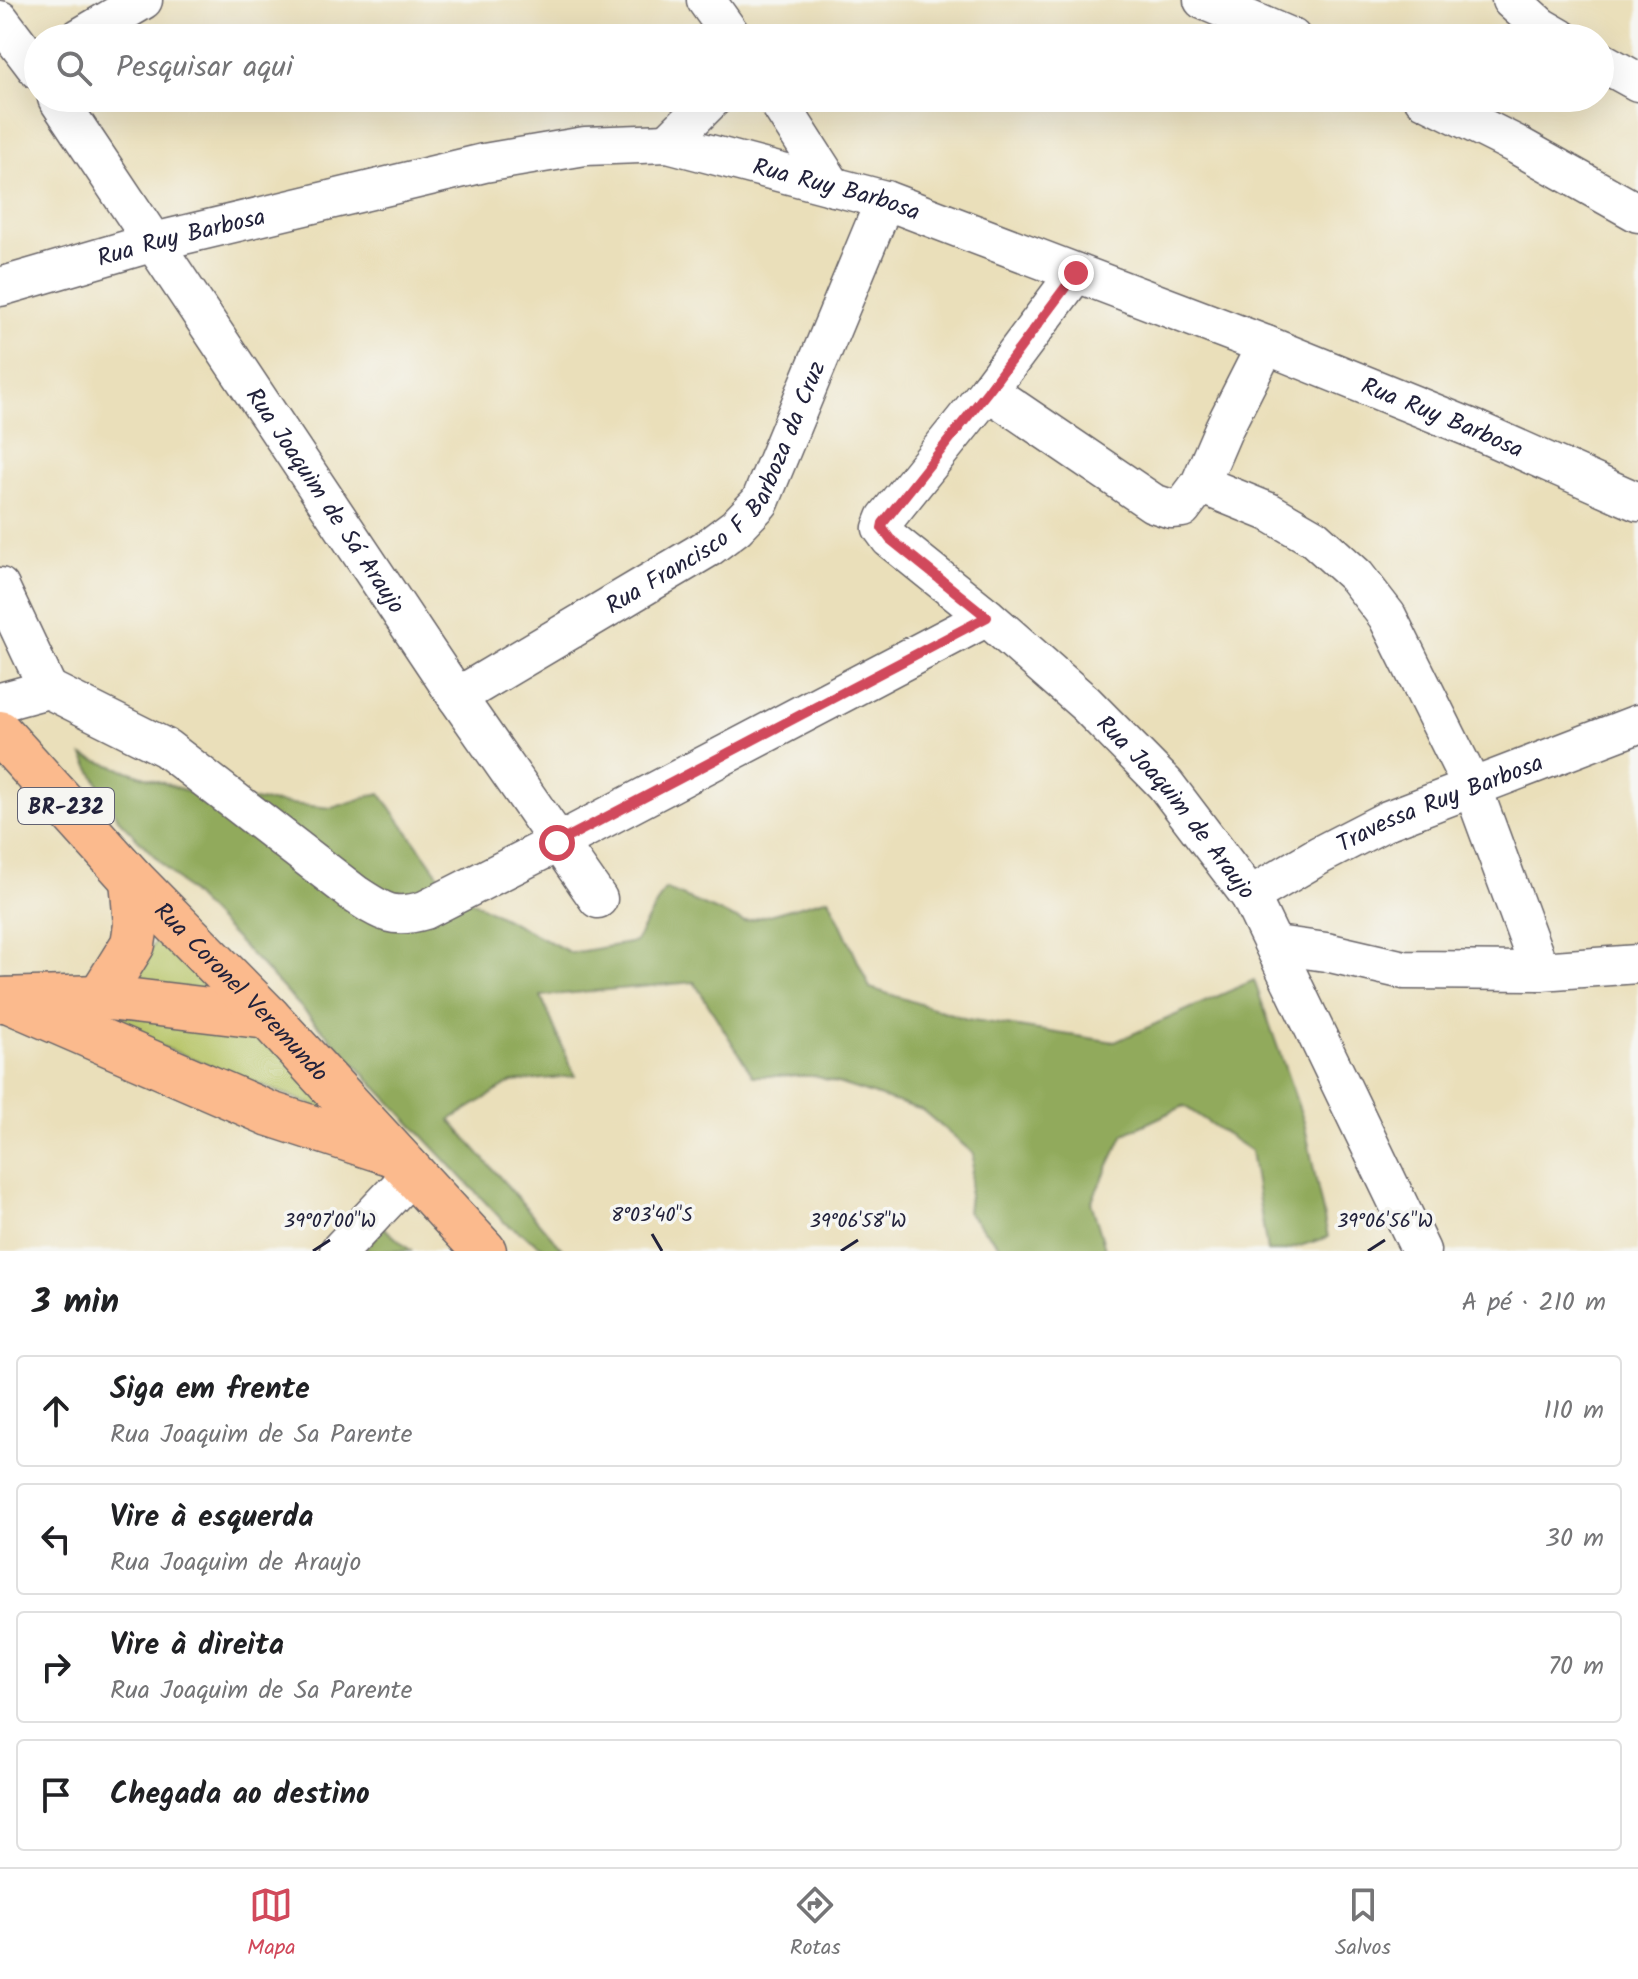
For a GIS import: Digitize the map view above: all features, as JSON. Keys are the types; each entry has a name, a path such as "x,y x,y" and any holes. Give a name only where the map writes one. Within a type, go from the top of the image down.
{"main road":[{"name":"Rua Coronel Veremundo","path":"0,733 132,879 268,1017 484,1251"},
{"path":"100,997 133,944 136,925 132,879"},
{"path":"4,1000 100,997 268,1017"},
{"path":"4,1000 270,1114 404,1164"}],"street":[{"path":"103,24 143,0"},
{"path":"1203,0 1259,24"},
{"path":"1511,0 1538,24"},
{"path":"0,20 24,50"},
{"path":"1614,69 1638,82"},
{"name":"Rua Joaquim de Sá Araujo","path":"66,112 457,697 598,899"},
{"path":"668,143 699,112"},
{"path":"785,112 833,187"},
{"path":"1451,112 1638,213"},
{"name":"Rua Ruy Barbosa","path":"0,287 154,242 484,163 585,146 668,143 885,200 1266,345 1476,430 1638,502"},
{"name":"Rua Francisco F Barboza da Cruz","path":"457,697 708,548 736,527 760,502 885,200"},
{"path":"1076,273 988,391 1153,503 1171,509 1182,508 1200,484 1266,345"},
{"name":"Rua Joaquim de Araujo","path":"988,391 886,518 882,528 890,539 987,617 1085,703 1165,784 1250,896 1421,1251"},
{"path":"1200,484 1269,512 1314,538 1356,576 1387,616 1473,789 1540,971"},
{"path":"0,587 48,689 166,748 377,908 404,916 425,910 557,843 987,617"},
{"path":"0,702 48,689"},
{"name":"Travessa Ruy Barbosa","path":"1250,896 1388,820 1638,724"},
{"path":"1276,945 1326,952 1404,970 1540,971 1638,964"},
{"path":"339,1251 404,1164"}],"green space":[{"path":"83,756 199,795 332,808 380,793 449,889 571,953 635,942 665,889 744,922 829,898 870,988 967,1019 1115,1042 1254,980 1304,1122 1328,1237 1284,1251 1267,1251 1251,1151 1184,1106 1124,1134 1091,1202 1106,1251 1004,1251 967,1212 974,1154 922,1110 815,1076 753,1076 694,982 541,996 575,1076 512,1082 450,1120 564,1251 549,1251 504,1222 119,820"},
{"path":"160,936 230,998 128,980"},
{"path":"44,1001 272,1037 349,1119"},
{"path":"383,1227 411,1251 364,1251"}],"route":[{"path":"557,843 987,617 890,539 882,528 883,523 988,391 1076,273"}]}
